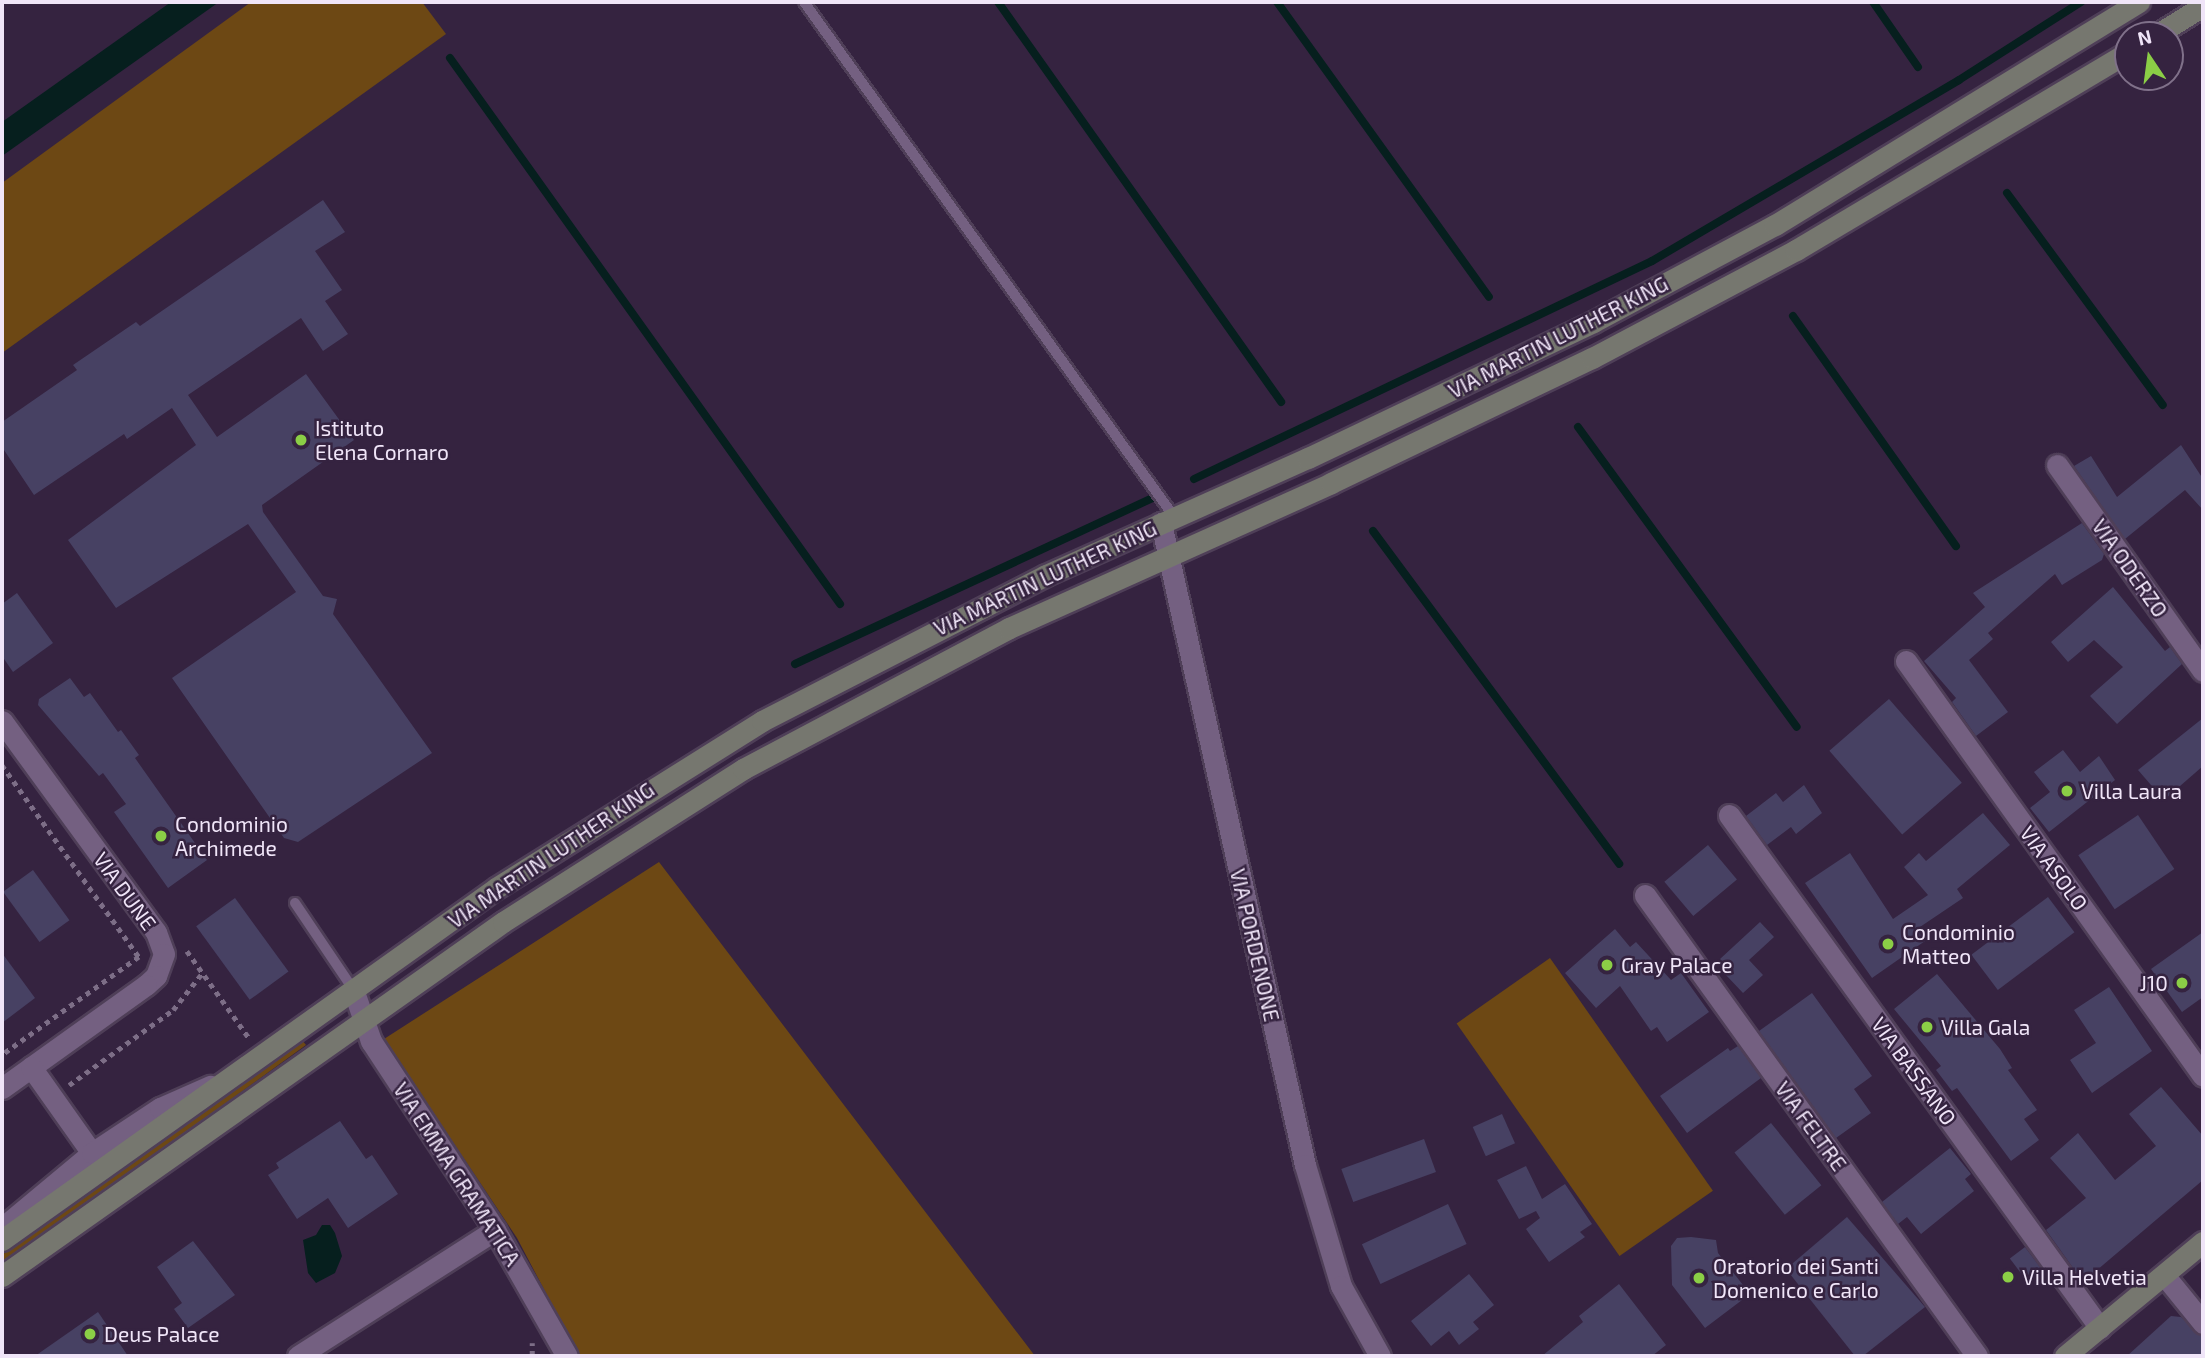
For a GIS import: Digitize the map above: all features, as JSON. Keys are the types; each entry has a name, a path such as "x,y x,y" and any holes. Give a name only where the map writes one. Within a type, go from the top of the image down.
{"main road":[{"name":"VIA MARTIN LUTHER KING","path":"2,1240 353,989 582,830 762,721 1046,575 1168,521 1593,322 1775,225 2139,2"},
{"path":"2178,21 2201,7"},
{"name":"VIA MARTIN LUTHER KING","path":"2,1276 366,1022 503,922 743,769 936,665 1592,358 1796,250 2114,60"},
{"path":"2065,1356 2203,1242"}],"street":[{"name":"VIA ODERZO","path":"2056,465 2203,671"},
{"name":"VIA PORDENONE","path":"1168,521 1167,556 1306,1165 1341,1286 1380,1356"},
{"name":"VIA ASOLO","path":"1906,661 2203,1076"},
{"name":"VIA DUNE","path":"2,720 156,932 164,954 156,976 146,985 2,1088"},
{"name":"VIA BASSANO","path":"1729,814 2100,1328"},
{"name":"VIA FELTRE","path":"1645,895 1977,1356"},
{"name":"VIA EMMA GRAMATICA","path":"353,989 371,1041 495,1230 567,1356"},
{"path":"31,1067 92,1153"},
{"path":"2,1228 92,1153 160,1108 229,1078"},
{"path":"298,1356 495,1230"},
{"path":"2164,1275 2203,1323"}],"lane":[{"path":"804,2 1168,521"},
{"path":"295,903 353,989"}],"path":[{"path":"2,765 139,957 2,1055"},
{"path":"68,1086 173,1010 203,972"}],"shaded area":[{"path":"171,2 219,2 2,156 2,122"},
{"path":"251,2 422,2 446,34 2,353 2,183"},
{"path":"659,862 1035,1356 579,1356 517,1238 384,1039"},
{"path":"1550,958 1713,1191 1620,1256 1457,1023"},
{"path":"302,1040 306,1045 2,1266 2,1255"},
{"path":"322,1225 330,1225 342,1256 335,1273 316,1283 308,1273 303,1240 316,1235"}],"building":[{"path":"323,200 345,232 315,251 342,290 325,301 348,334 323,351 301,318 188,395 217,437 306,374 354,440 262,505 263,512 323,596 337,599 333,614 432,753 298,842 284,838 172,678 296,592 248,524 116,608 68,540 196,445 172,408 127,439 124,434 34,495 2,447 2,422 77,370 73,365 136,322 140,326"},
{"path":"2181,445 2203,479 2203,510 2185,490 2125,539 2074,466 2091,456 2117,497"},
{"path":"2082,523 2104,554 2102,560 2062,585 2055,574 1988,633 1993,639 1969,660 2008,712 1976,736 1952,702 1956,698 1924,661 1985,607 1973,593"},
{"path":"2113,587 2165,651 2170,647 2182,664 2117,724 2090,696 2123,667 2094,640 2068,662 2051,642"},
{"path":"17,593 53,643 13,672 2,656 2,604"},
{"path":"70,678 84,697 90,693 118,732 121,730 139,755 135,758 207,860 168,888 114,812 126,804 103,773 99,776 38,705 39,699"},
{"path":"1889,699 1962,783 1902,835 1829,751"},
{"path":"2203,718 2203,766 2164,800 2138,770"},
{"name":"Villa Laura","path":"2063,750 2080,772 2099,756 2115,780 2049,832 2030,808 2050,792 2034,772"},
{"path":"1804,785 1822,813 1796,834 1791,827 1767,845 1746,816 1776,793 1783,802"},
{"path":"1983,813 2010,845 1957,889 1963,898 1917,929 1925,941 1872,978 1805,883 1850,853 1893,919 1928,895 1904,867 1919,853 1926,861"},
{"path":"2138,815 2174,869 2115,909 2078,855"},
{"path":"1708,845 1737,879 1693,916 1664,882"},
{"path":"33,870 69,920 40,942 3,892"},
{"path":"2048,897 2074,932 1998,990 1971,955"},
{"name":"Condominio Archimede","path":"235,898 288,972 250,1000 196,926"},
{"path":"1760,922 1774,937 1749,960 1763,975 1743,993 1725,974 1729,969 1720,959"},
{"path":"1615,929 1630,947 1636,942 1671,980 1681,973 1709,1012 1667,1042 1657,1027 1651,1031 1620,986 1596,1008 1565,973"},
{"name":"J10","path":"2203,932 2203,997 2182,1012 2151,969"},
{"path":"2,953 35,998 2,1023"},
{"path":"1937,974 2000,1049 2012,1068 2008,1070 2037,1110 2024,1119 2039,1140 2011,1161 1957,1088 1952,1091 1936,1070 1941,1066 1894,1009"},
{"path":"2109,987 2152,1051 2092,1093 2070,1060 2096,1043 2074,1010"},
{"path":"1812,993 1872,1076 1854,1089 1871,1113 1836,1138 1759,1031"},
{"path":"1738,1046 1761,1078 1687,1133 1660,1096 1728,1048 1730,1051"},
{"path":"2161,1087 2203,1136 2203,1180 2083,1282 2046,1230 2086,1198 2050,1158 2078,1133 2115,1180 2156,1146 2129,1114"},
{"path":"1502,1114 1515,1143 1486,1156 1473,1127"},
{"path":"340,1121 366,1159 372,1155 398,1194 348,1228 328,1198 297,1219 268,1175 279,1168 276,1163"},
{"path":"1771,1123 1821,1185 1785,1215 1734,1153"},
{"path":"1424,1139 1436,1172 1353,1202 1341,1169"},
{"path":"1950,1148 1971,1174 1965,1179 1974,1191 1921,1234 1907,1217 1898,1224 1882,1202"},
{"path":"1526,1166 1542,1199 1565,1184 1592,1224 1580,1232 1585,1237 1549,1262 1526,1229 1540,1218 1536,1211 1519,1219 1497,1180"},
{"path":"1448,1204 1467,1244 1380,1284 1362,1244"},
{"path":"1847,1217 1925,1307 1863,1356 1855,1356 1786,1269"},
{"name":"Oratorio dei Santi Domenico e Carlo","path":"1677,1238 1716,1240 1718,1253 1750,1294 1705,1328 1672,1285 1671,1246"},
{"path":"193,1241 235,1295 188,1328 174,1309 182,1303 157,1267"},
{"path":"2025,1247 2043,1271 2028,1282 2010,1258"},
{"path":"1469,1274 1494,1305 1473,1322 1479,1329 1459,1345 1449,1331 1431,1346 1411,1321"},
{"path":"1619,1284 1666,1345 1652,1356 1542,1356 1583,1322 1579,1316"},
{"name":"Deus Palace","path":"98,1312 128,1356 35,1356"},
{"path":"2171,1316 2181,1317 2203,1336 2203,1356 2127,1356"}],"waterway":[{"path":"998,2 1281,402"},
{"path":"1277,2 1489,297"},
{"path":"1873,2 1918,67"},
{"path":"1194,479 1652,261 1959,80 2081,2"},
{"path":"450,58 840,604"},
{"path":"2007,193 2163,405"},
{"path":"1793,316 1956,546"},
{"path":"1578,427 1797,727"},
{"path":"795,664 1159,495"},
{"path":"1373,531 1619,864"}],"place":[{"name":"Istituto Elena Cornaro","path":"301,440"},
{"name":"Villa Laura","path":"2067,791"},
{"name":"Condominio Archimede","path":"161,836"},
{"name":"Condominio Matteo","path":"1888,944"},
{"name":"Gray Palace","path":"1607,965"},
{"name":"J10","path":"2182,983"},
{"name":"Villa Gala","path":"1927,1027"},
{"name":"Villa Helvetia","path":"2008,1277"},
{"name":"Oratorio dei Santi Domenico e Carlo","path":"1699,1278"},
{"name":"Deus Palace","path":"90,1334"}]}
